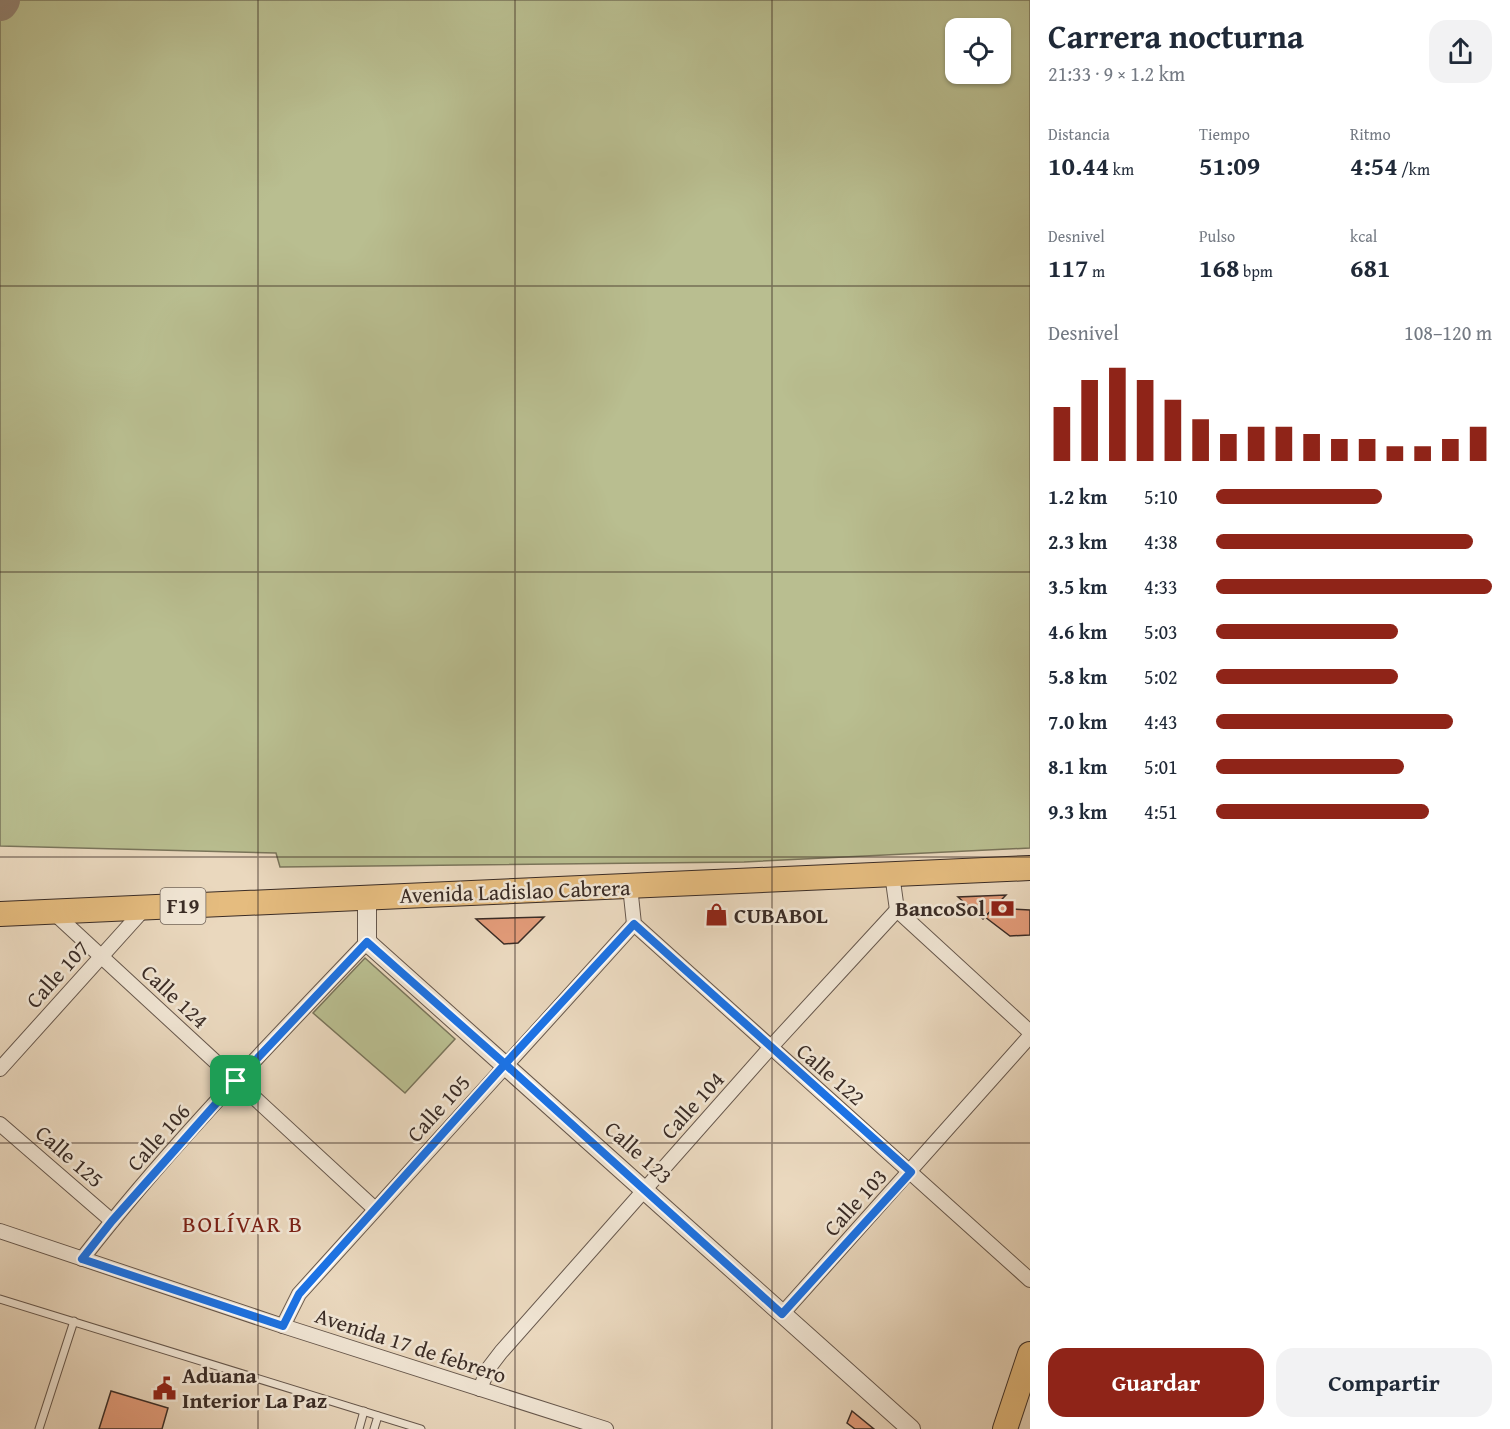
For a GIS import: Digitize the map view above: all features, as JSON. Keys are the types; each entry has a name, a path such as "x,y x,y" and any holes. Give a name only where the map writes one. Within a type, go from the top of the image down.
{"highway":[{"name":"Avenida Ladislao Cabrera","path":"0,914 1030,868"},
{"path":"1005,1429 1030,1354"}],"street":[{"path":"892,874 897,910 1030,1032"},
{"path":"630,886 634,924"},
{"path":"367,897 367,942"},
{"name":"Calle 107","path":"0,1069 146,907"},
{"name":"Calle 104","path":"480,1389 488,1369 501,1352 770,1048 897,910"},
{"name":"Calle 124","path":"52,911 375,1209"},
{"name":"Calle 122","path":"634,924 1030,1280"},
{"name":"Calle 105","path":"283,1326 299,1294 634,924"},
{"name":"Calle 123","path":"367,942 910,1429"},
{"name":"Calle 106","path":"82,1259 112,1221 236,1081 367,942"},
{"name":"Calle 103","path":"782,1314 1030,1036"},
{"name":"Calle 125","path":"0,1124 112,1221"},
{"name":"Avenida 17 de febrero","path":"0,1231 283,1326 606,1429"}],"lane":[{"path":"0,1299 421,1429"},
{"path":"39,1429 74,1321"},
{"path":"358,1429 364,1411"},
{"path":"374,1429 378,1416"}],"green space":[{"path":"0,0 1030,0 1030,848 744,862 280,867 276,853 0,846"},
{"path":"365,958 455,1039 405,1093 313,1013"}],"building":[{"path":"1006,895 983,919 958,897"},
{"path":"1001,900 1013,909 1030,910 1030,935 1010,936 985,917"},
{"path":"544,917 518,943 504,944 476,919"},
{"path":"111,1391 168,1408 162,1429 99,1429"},
{"path":"852,1411 874,1429 855,1429 847,1423"}],"place":[{"name":"BancoSol","path":"1003,908"},
{"name":"CUBABOL","path":"716,915"},
{"name":"Aduana Interior La Paz","path":"164,1388"}],"district":[{"name":"BOLÍVAR B","path":"243,1224"}],"route":[{"path":"236,1081 112,1221 82,1259 283,1326 299,1294 505,1064 782,1314 911,1172 634,924 505,1064 367,942 236,1081"}]}
